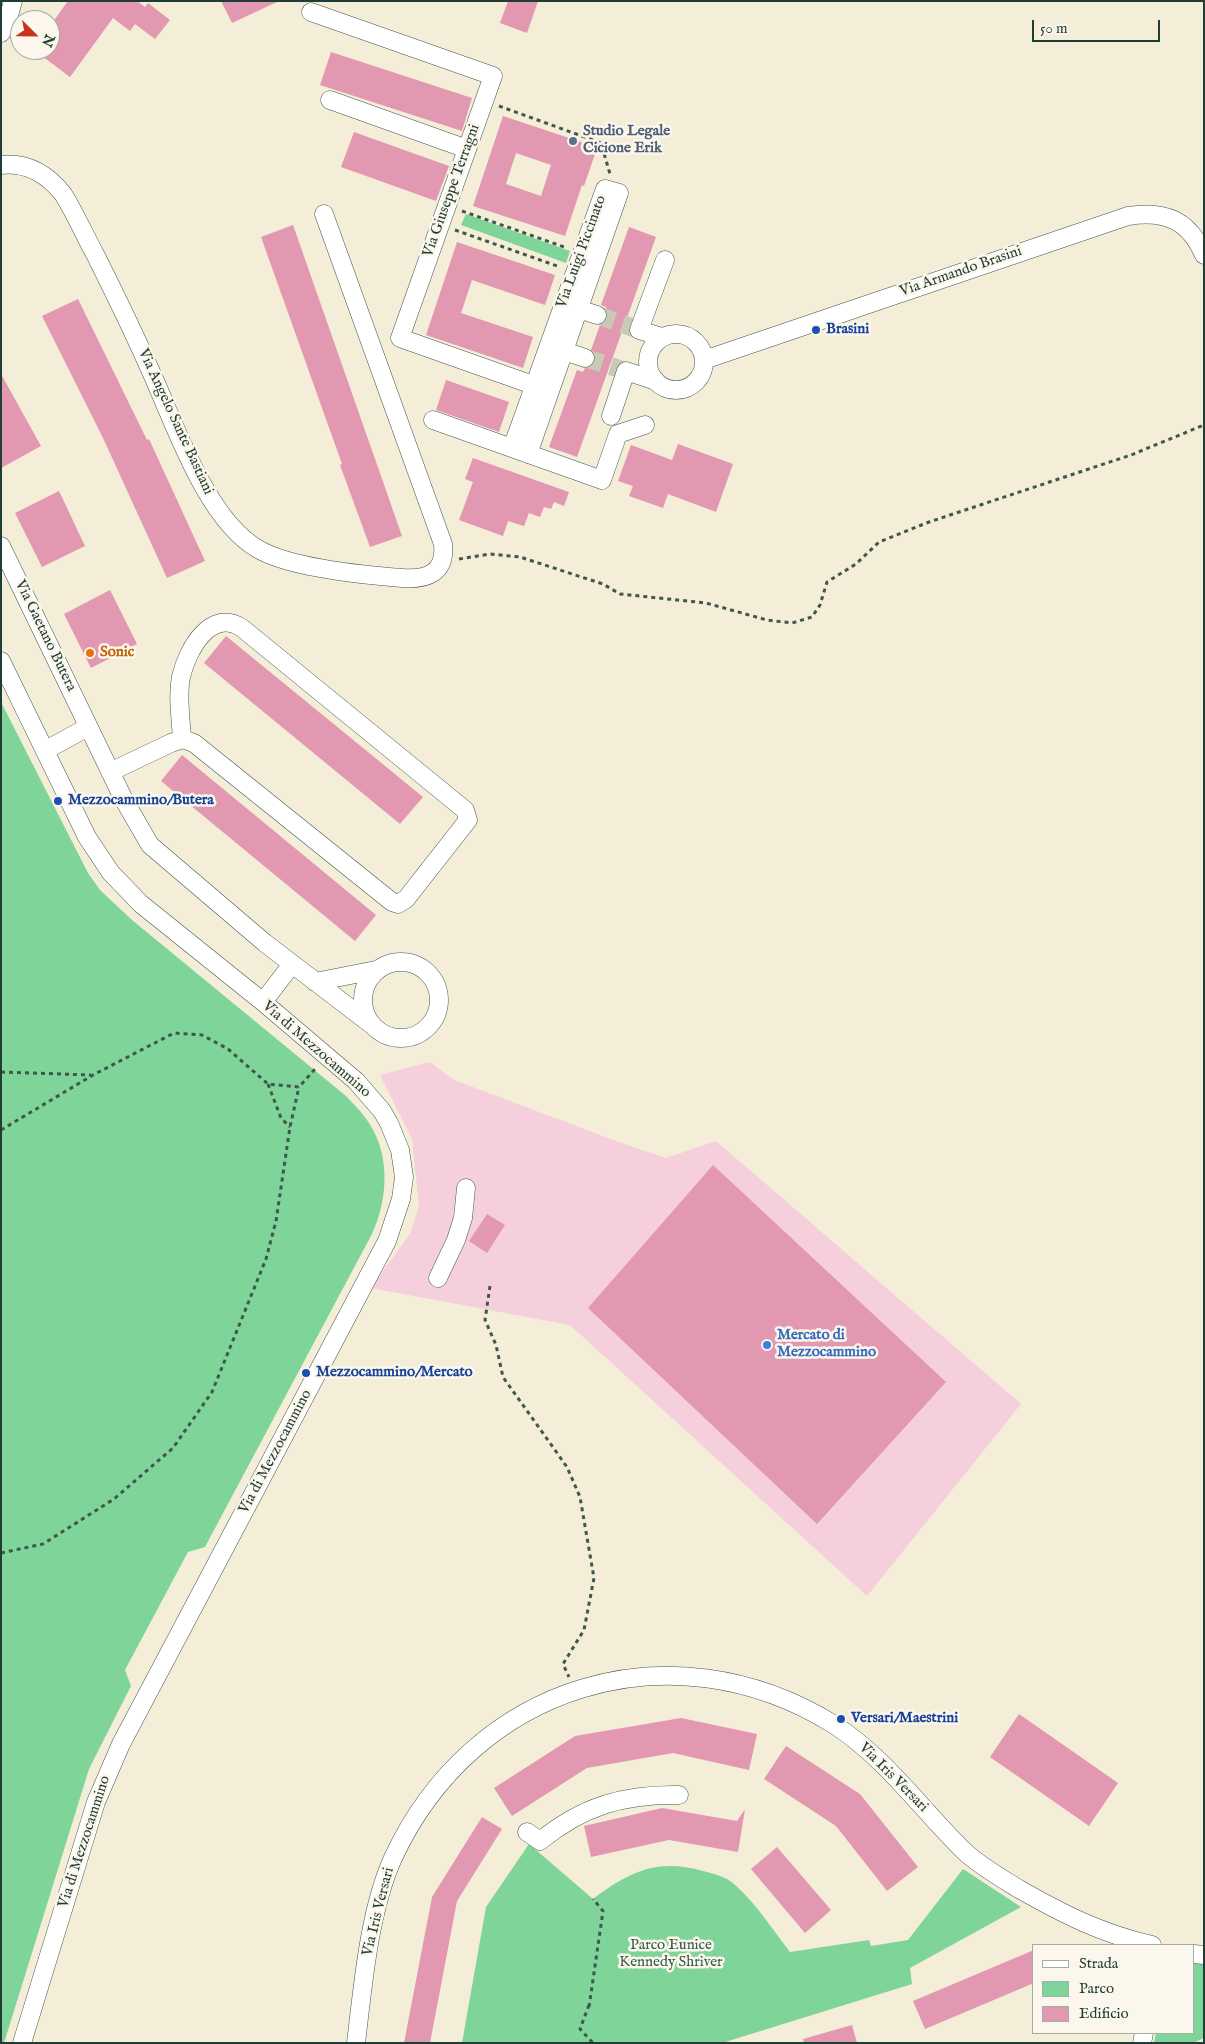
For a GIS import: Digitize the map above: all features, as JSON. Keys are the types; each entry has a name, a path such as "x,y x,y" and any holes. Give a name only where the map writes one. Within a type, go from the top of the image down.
{"street":[{"path":"1,33 7,23 13,1"},
{"name":"Via Giuseppe Terragni","path":"311,12 493,76 400,338"},
{"path":"330,100 467,149"},
{"name":"Via Angelo Sante Bastiani","path":"1,165 18,164 31,167 51,181 63,194 125,314 205,489 218,511 236,532 258,549 288,561 380,576 421,579 432,574 438,567 443,557 443,544 324,214"},
{"name":"Via Luigi Piccinato","path":"520,451 590,255 619,193 605,189"},
{"name":"Via Armando Brasini","path":"704,360 1128,216 1149,213 1161,215 1178,222 1196,238 1204,255"},
{"name":"Via Luigi Piccinato","path":"542,388 564,351 575,272 590,255"},
{"path":"611,416 626,370 656,381 670,390 688,388 700,376 704,360 702,351 690,337 681,334 662,337 639,330 665,260"},
{"path":"571,306 597,315"},
{"path":"656,381 648,366 649,358 651,350 662,337"},
{"path":"373,348 400,338 542,388"},
{"path":"564,351 586,358"},
{"path":"433,420 602,480 618,434 645,425"},
{"name":"Via Gaetano Butera","path":"1,546 110,772 150,845 292,964 372,1025"},
{"path":"110,772 182,739 200,746 395,904 401,903 406,899 468,820 465,810 242,628 229,622 218,623 203,634 185,665 180,688 182,739"},
{"name":"Via di Mezzocammino","path":"1,661 87,837 110,872 141,904 263,1002 356,1081 374,1101 389,1123 403,1162 404,1177 401,1199 384,1247 106,1776 96,1802 22,2043"},
{"path":"46,750 88,727"},
{"path":"315,982 376,970 389,963 404,961 415,963 429,972 436,982 440,994 439,1008 433,1022 422,1032 411,1038 399,1038 384,1034 372,1025 365,1012 363,998 367,982 376,970"},
{"path":"263,1002 292,964"},
{"path":"438,1278 456,1240 463,1218 466,1188"},
{"name":"Via Iris Versari","path":"356,2043 366,1967 382,1888 399,1846 431,1795 465,1756 503,1726 550,1700 616,1680 674,1676 711,1679 761,1691 822,1717 848,1734 872,1754 975,1860 1042,1902 1110,1939 1145,1944"},
{"path":"527,1832 540,1841 586,1810 602,1804 638,1798 678,1795"}],"path":[{"path":"484,101 601,143 610,174 605,189"},
{"path":"447,206 590,255"},
{"path":"440,224 575,272"},
{"path":"455,564 460,559 490,554 520,557 603,584 620,594 706,603 767,620 792,623 812,617 820,605 827,582 856,564 879,542 930,522 1131,455 1204,426"},
{"path":"1,1130 93,1075 174,1033 202,1035 228,1049 268,1084 280,1118 290,1127"},
{"path":"1,1553 43,1544 114,1499 173,1448 212,1392 266,1259 276,1221 290,1127 299,1087 327,1057"},
{"path":"1,1072 93,1075"},
{"path":"268,1084 299,1087"},
{"path":"490,1286 485,1320 496,1345 503,1377 567,1467 580,1498 585,1523 594,1578 590,1609 584,1630 563,1664"},
{"path":"589,2007 604,1911 593,1899"},
{"path":"590,2002 580,2030 593,2043"}],"shaded area":[{"path":"430,1062 454,1080 666,1158 716,1141 1021,1404 867,1596 570,1325 371,1288 411,1232 419,1205 412,1139 380,1075"}],"green space":[{"path":"466,214 570,251 566,263 461,225"},
{"path":"1,702 88,873 100,890 132,920 346,1096 362,1113 373,1129 383,1159 384,1174 382,1205 372,1234 205,1547 188,1552 125,1670 131,1686 89,1769 4,2043 1,2043"},
{"name":"Parco Eunice Kennedy Shriver","path":"529,1844 593,1899 631,1875 657,1867 687,1867 723,1877 731,1881 750,1899 790,1952 869,1940 871,1946 908,1940 963,1869 1021,1907 910,1968 912,1984 722,2043 462,2043 486,1907"},
{"path":"1195,1962 1204,1964 1204,2038 1193,2043 1154,2043 1156,2034 1195,2034"}],"building":[{"path":"68,1 137,1 145,7 148,3 170,20 155,39 135,24 130,31 113,18 70,77 47,60 60,60 60,12"},
{"path":"221,1 279,1 232,23"},
{"path":"508,1 538,1 527,33 500,23"},
{"path":"331,52 472,98 462,131 320,85"},
{"path":"503,116 593,146 590,153 595,154 584,186 582,185 565,236 473,206","holes":["516,153 551,165 541,196 506,184"]},
{"path":"354,132 449,166 436,201 341,167"},
{"path":"293,225 402,536 370,547 261,237"},
{"path":"629,227 656,237 577,457 549,447 577,370 583,372 585,368 592,366 595,362 595,355 591,350 600,325 607,318 606,307 601,305"},
{"path":"457,242 555,275 545,305 472,280 461,313 533,337 523,368 426,335"},
{"path":"78,299 147,440 149,439 205,561 167,578 103,438 42,316"},
{"path":"1,374 41,446 1,468"},
{"path":"446,380 509,402 499,432 436,410"},
{"path":"678,444 733,464 716,512 668,494 663,508 629,496 633,486 618,481 631,445 672,460"},
{"path":"473,458 569,492 564,506 554,502 551,509 544,507 540,517 529,513 524,526 508,521 503,536 459,520 473,482 465,479"},
{"path":"59,491 85,546 42,567 15,513"},
{"path":"110,590 137,644 91,668 64,614"},
{"path":"226,636 423,797 400,824 204,663"},
{"path":"182,755 376,915 355,941 161,781"},
{"name":"Mercato di Mezzocammino","path":"713,1165 946,1382 817,1524 588,1308"},
{"path":"487,1214 505,1225 487,1253 469,1241"},
{"path":"1019,1714 1118,1783 1089,1826 990,1757"},
{"path":"681,1718 757,1734 749,1770 673,1753 587,1768 512,1816 494,1788 575,1736"},
{"path":"786,1746 860,1794 918,1867 887,1891 836,1826 764,1779"},
{"path":"662,1808 737,1821 745,1809 738,1852 669,1840 591,1857 584,1826"},
{"path":"482,1817 502,1829 457,1901 430,2043 404,2043 432,1897"},
{"path":"777,1847 831,1910 805,1933 751,1869"},
{"path":"1032,1951 1032,1984 925,2029 913,2001"},
{"path":"852,2025 857,2043 804,2043 803,2039"}],"tunnel":[{"path":"597,315 639,330"},
{"path":"585,358 626,371"}],"place":[{"name":"Studio Legale Cicione Erik","path":"573,141"},
{"name":"Brasini","path":"816,330"},
{"name":"Sonic","path":"90,653"},
{"name":"Mezzocammino/Butera","path":"58,801"},
{"name":"Mercato di Mezzocammino","path":"767,1345"},
{"name":"Mezzocammino/Mercato","path":"306,1373"},
{"name":"Versari/Maestrini","path":"841,1719"}]}
